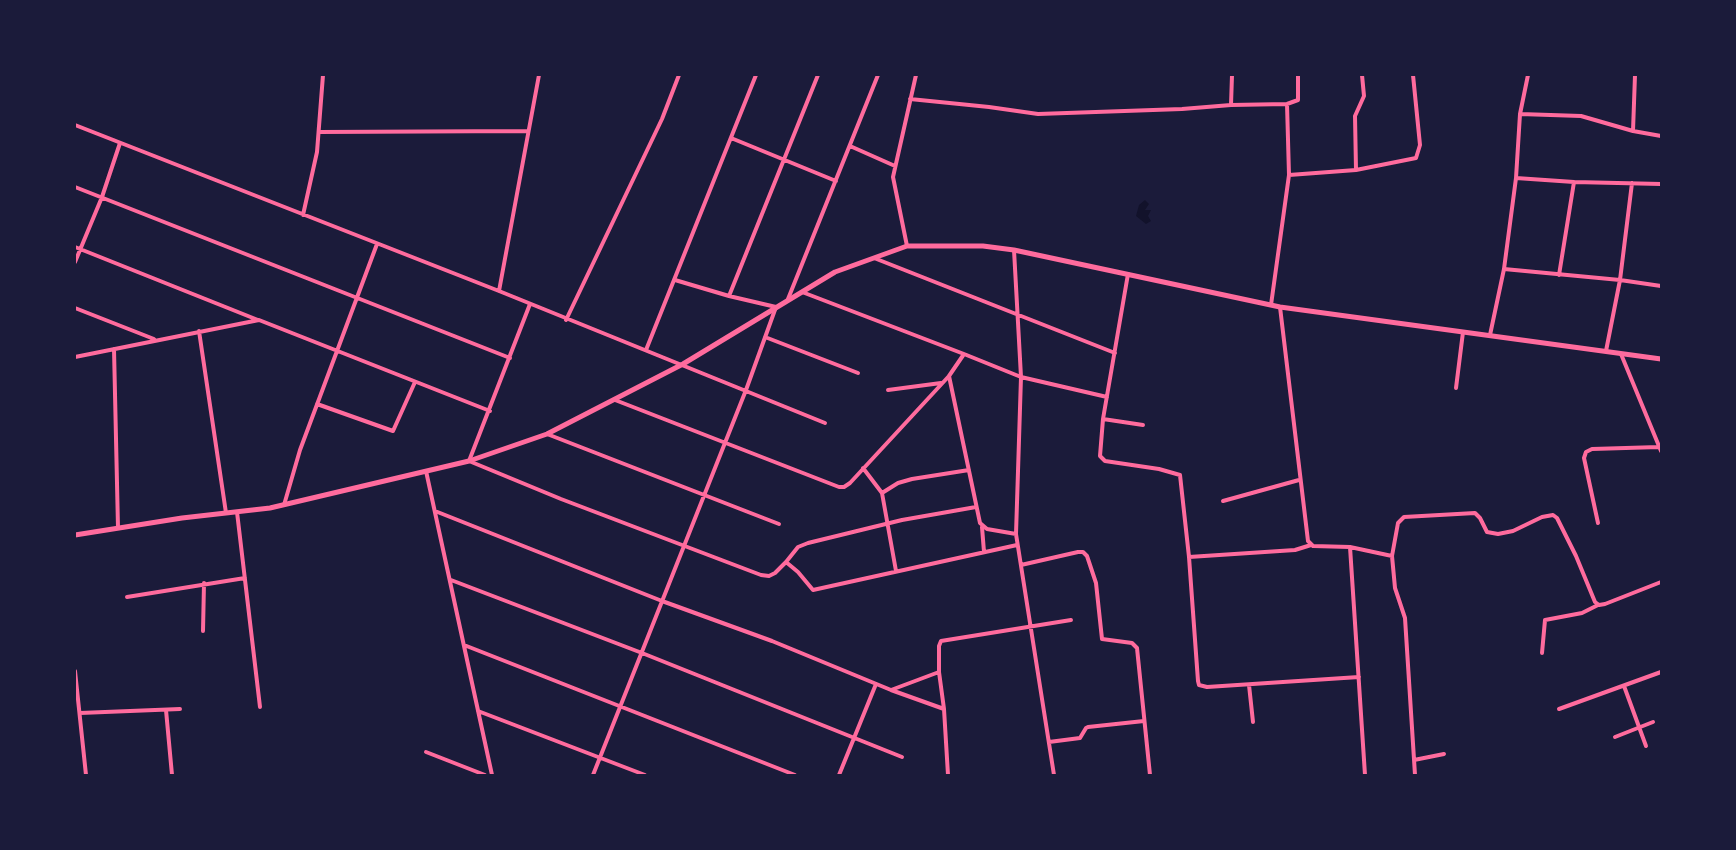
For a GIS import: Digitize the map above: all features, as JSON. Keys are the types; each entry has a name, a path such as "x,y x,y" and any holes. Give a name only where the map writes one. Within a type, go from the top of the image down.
{"main road":[{"path":"75,535 284,505 469,461 547,434 683,364 835,272 907,246 983,246 1014,250 1280,307 1661,359"}],"street":[{"path":"303,215 315,164 323,75"},
{"path":"499,291 539,75"},
{"path":"566,320 662,119 678,75"},
{"path":"646,350 756,75"},
{"path":"729,296 818,75"},
{"path":"788,299 878,75"},
{"path":"907,246 894,187 895,165 916,75"},
{"path":"1231,105 1232,75"},
{"path":"910,99 1038,114 1287,104 1298,100 1298,75"},
{"path":"1356,170 1355,116 1364,96 1362,75"},
{"path":"1289,175 1356,170 1416,158 1419,153 1413,75"},
{"path":"1490,335 1504,269 1516,178 1520,114 1528,75"},
{"path":"1633,131 1635,75"},
{"path":"1271,305 1289,175 1287,104"},
{"path":"1520,114 1581,116 1633,131 1661,136"},
{"path":"75,125 499,291 566,320 683,364 825,423"},
{"path":"319,132 527,131"},
{"path":"731,138 836,181"},
{"path":"75,262 102,197 120,143"},
{"path":"850,146 895,165"},
{"path":"1516,178 1661,184"},
{"path":"1559,275 1574,182"},
{"path":"1605,352 1620,279 1632,183"},
{"path":"75,187 510,358"},
{"path":"284,505 317,404 377,244"},
{"path":"75,247 490,411"},
{"path":"1014,250 1021,377 1016,534 1054,775"},
{"path":"873,258 1115,353"},
{"path":"1504,269 1620,279 1661,286"},
{"path":"1128,274 1103,419 1100,453 1102,460 1180,475 1199,685 1207,687 1249,685 1359,677"},
{"path":"593,775 746,390 776,307 675,280"},
{"path":"802,292 1021,377 1107,397"},
{"path":"530,304 469,461 765,576 775,573 798,547 808,543 886,523 976,507"},
{"path":"1280,307 1299,480 1307,537 1311,545"},
{"path":"75,308 155,339"},
{"path":"75,357 155,339 259,320"},
{"path":"199,331 226,513"},
{"path":"1456,388 1463,331"},
{"path":"765,337 858,373"},
{"path":"114,349 118,528"},
{"path":"615,400 839,488 850,483 942,383 964,354"},
{"path":"1598,523 1584,458 1587,450 1660,449 1621,354"},
{"path":"948,376 982,527 984,552"},
{"path":"317,404 393,431 416,382"},
{"path":"888,390 942,383"},
{"path":"1103,419 1143,425"},
{"path":"547,434 779,524"},
{"path":"863,468 882,493 896,571"},
{"path":"882,493 898,483 912,479 969,470"},
{"path":"426,471 492,775"},
{"path":"1223,501 1299,480"},
{"path":"435,511 944,709"},
{"path":"237,512 260,707"},
{"path":"1415,775 1405,618 1395,588 1392,556 1398,523 1404,517 1475,513 1487,532 1498,534 1513,531 1542,517 1553,515 1557,518 1576,556 1592,598 1599,605"},
{"path":"982,527 1016,534"},
{"path":"786,562 813,590 1017,545"},
{"path":"1189,557 1295,550 1311,545 1350,547 1392,556"},
{"path":"1350,547 1365,775"},
{"path":"1020,565 1078,552 1085,554 1096,583 1102,639 1132,643 1137,648 1150,775"},
{"path":"127,597 244,578"},
{"path":"451,580 642,653 902,757"},
{"path":"1542,653 1545,620 1582,614 1599,605 1661,582"},
{"path":"203,631 204,584"},
{"path":"948,775 939,672 941,641 1071,620"},
{"path":"464,645 795,775"},
{"path":"75,670 86,775"},
{"path":"891,690 939,672"},
{"path":"1559,709 1661,672"},
{"path":"839,775 876,684"},
{"path":"1249,685 1253,722"},
{"path":"1624,686 1646,746"},
{"path":"80,713 180,709"},
{"path":"166,710 172,775"},
{"path":"478,711 645,775"},
{"path":"1049,742 1080,738 1089,727 1144,721"},
{"path":"1615,737 1653,722"},
{"path":"426,752 485,775"},
{"path":"1414,760 1444,754"}],"shaded area":[{"path":"1145,200 1149,204 1145,210 1151,210 1148,216 1151,221 1146,224 1136,216 1139,205"}]}
